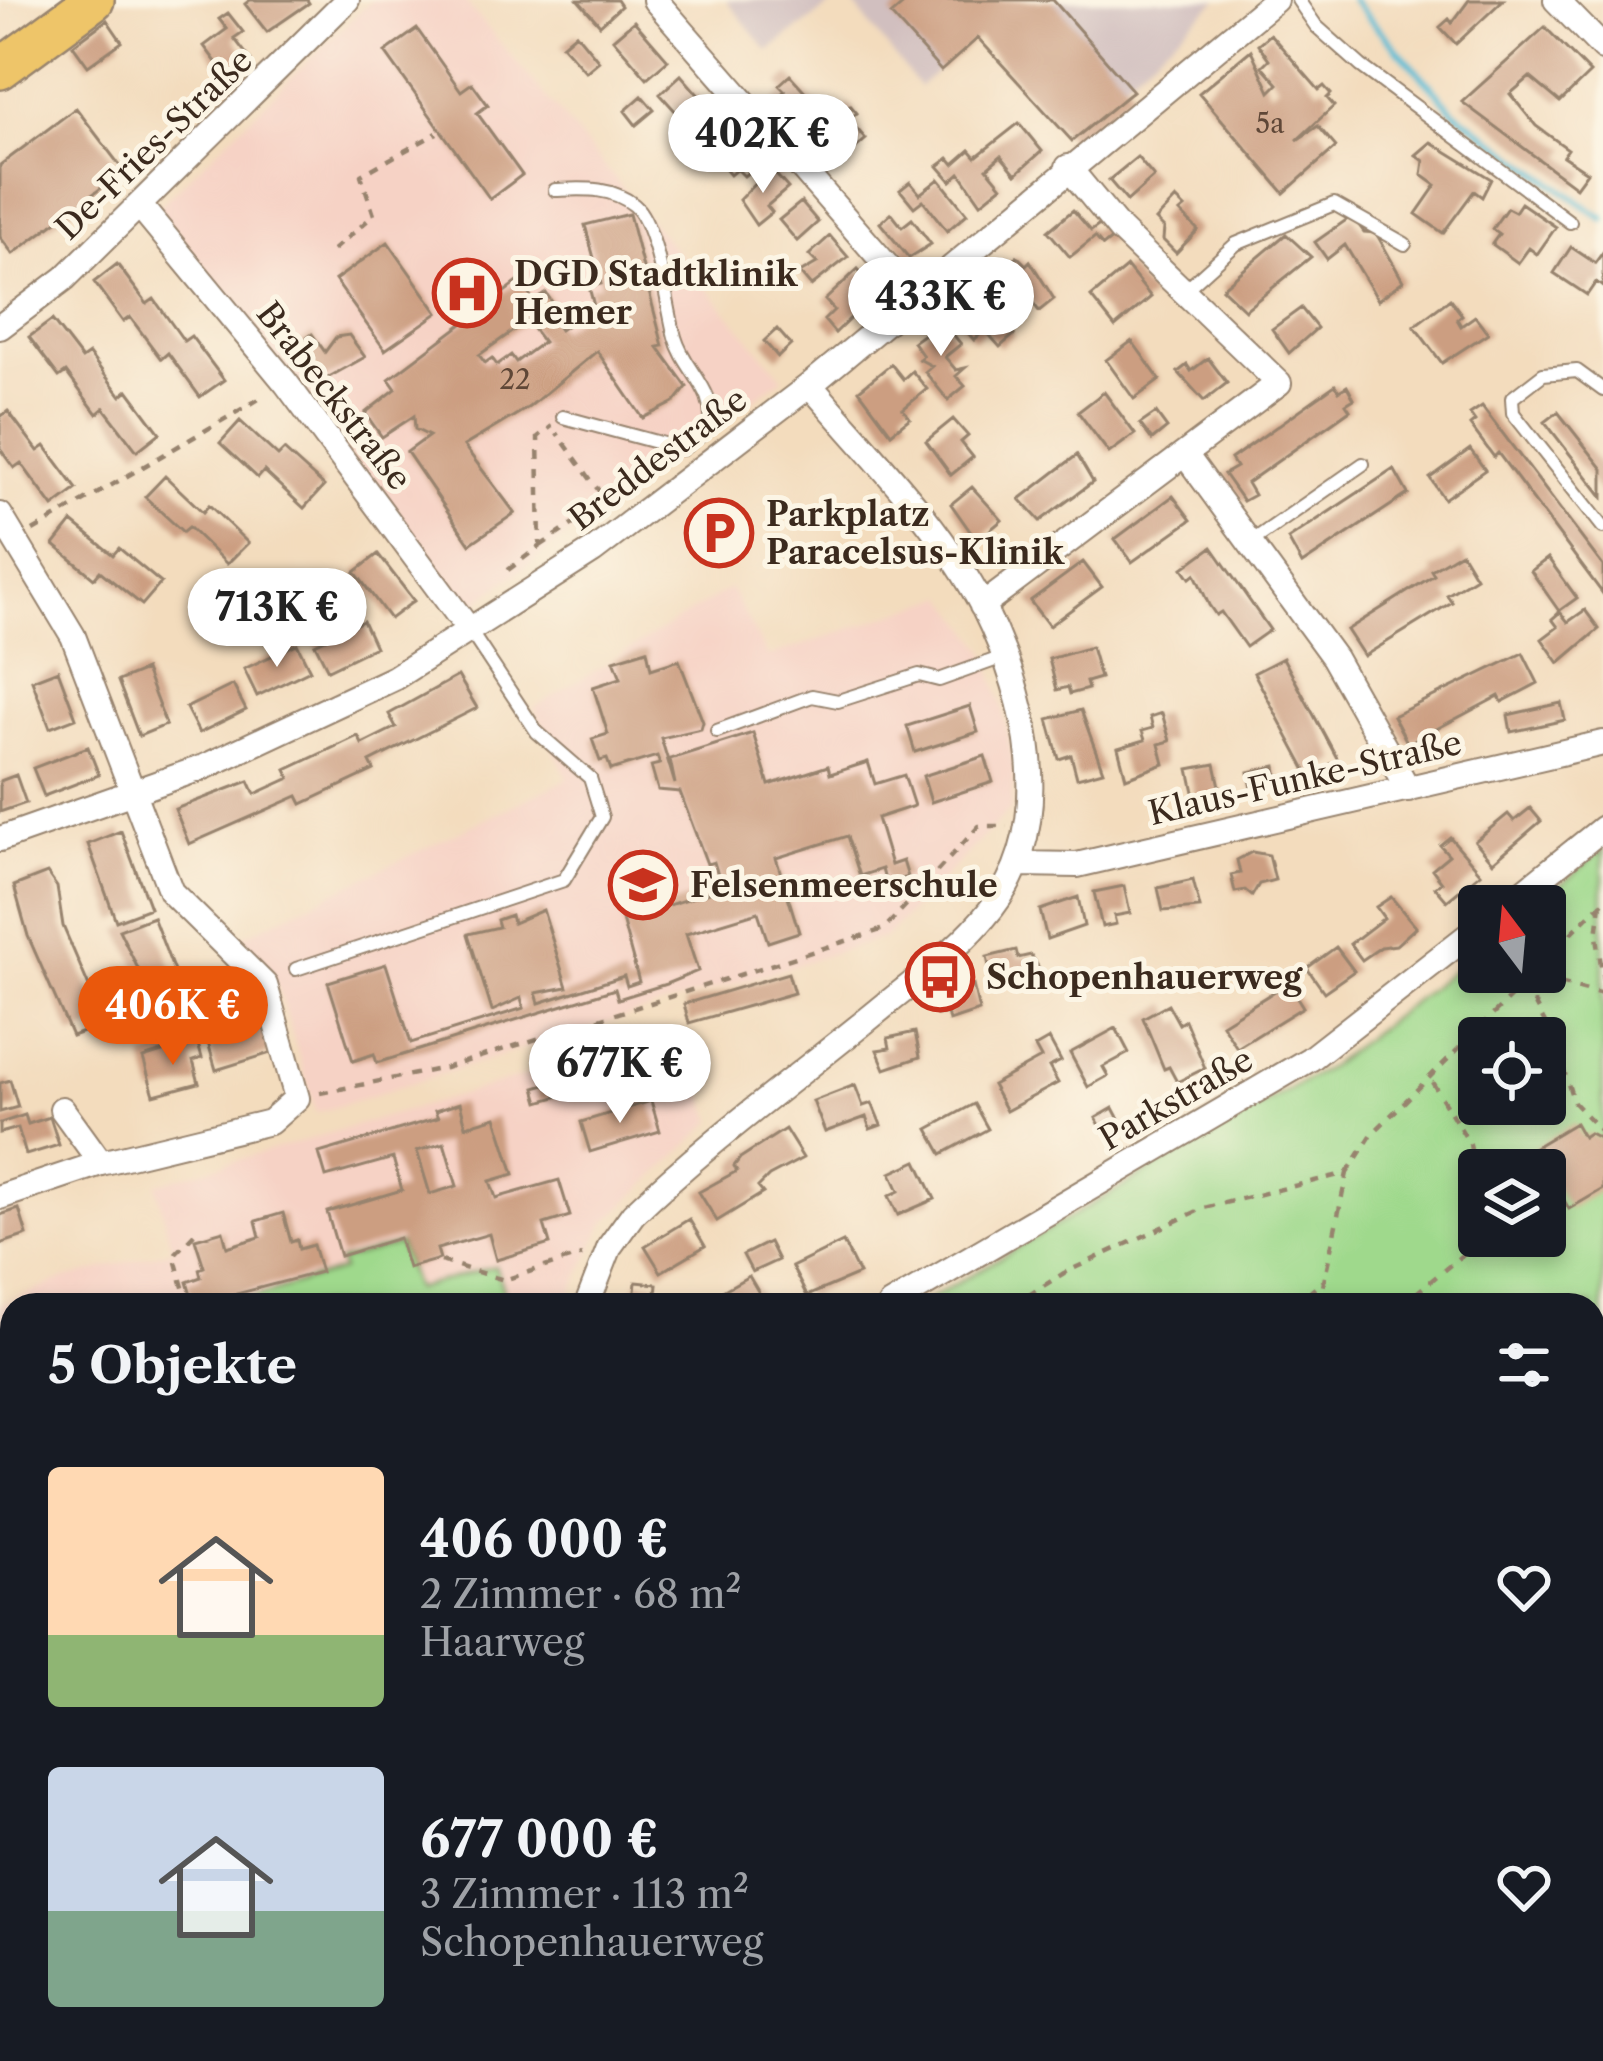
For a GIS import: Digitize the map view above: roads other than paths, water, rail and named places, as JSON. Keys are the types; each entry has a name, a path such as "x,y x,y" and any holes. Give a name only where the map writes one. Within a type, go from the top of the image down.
{"main road":[{"path":"0,69 94,0"}],"street":[{"name":"De-Fries-Straße","path":"0,327 64,278 346,0"},
{"path":"656,0 915,298"},
{"name":"Breddestraße","path":"0,839 133,794 394,678 593,551 810,385 1068,166 1275,0"},
{"path":"1562,2 1603,48"},
{"path":"982,606 1279,383 1120,230 1068,166"},
{"name":"Brabeckstraße","path":"140,206 286,383 470,631"},
{"path":"592,1293 610,1246 633,1214 958,944 1021,864 1030,826 1025,737 1003,657 982,606 948,551 810,385"},
{"path":"1186,457 1334,658 1408,789"},
{"path":"0,1196 101,1163 270,1122 293,1103 265,985 171,892 74,636 1,518"},
{"name":"Klaus-Funke-Straße","path":"1021,864 1077,865 1603,742"},
{"path":"1532,885 1603,828"},
{"name":"Parkstraße","path":"910,1293 1310,1059 1458,943"},
{"path":"62,1109 101,1163"}],"lane":[{"path":"1298,0 1316,26 1361,65 1570,222"},
{"path":"555,190 598,188 637,207 649,229 677,344 713,410 710,428 682,448"},
{"path":"1184,291 1236,244 1334,204 1405,244"},
{"path":"1603,390 1577,371 1544,374 1512,398 1513,413 1603,527"},
{"path":"557,421 682,448 711,461"},
{"path":"1250,543 1363,464"},
{"path":"296,969 564,880 602,817 590,778 537,732 470,631"},
{"path":"716,730 812,696 838,701 919,675 939,680 1003,657"}],"waterway":[{"path":"1352,0 1455,112 1603,219"}],"place":[{"name":"DGD Stadtklinik Hemer","path":"467,293"},
{"name":"Parkplatz Paracelsus-Klinik","path":"719,533"},
{"name":"Felsenmeerschule","path":"643,885"},
{"name":"Schopenhauerweg","path":"940,977"}]}
